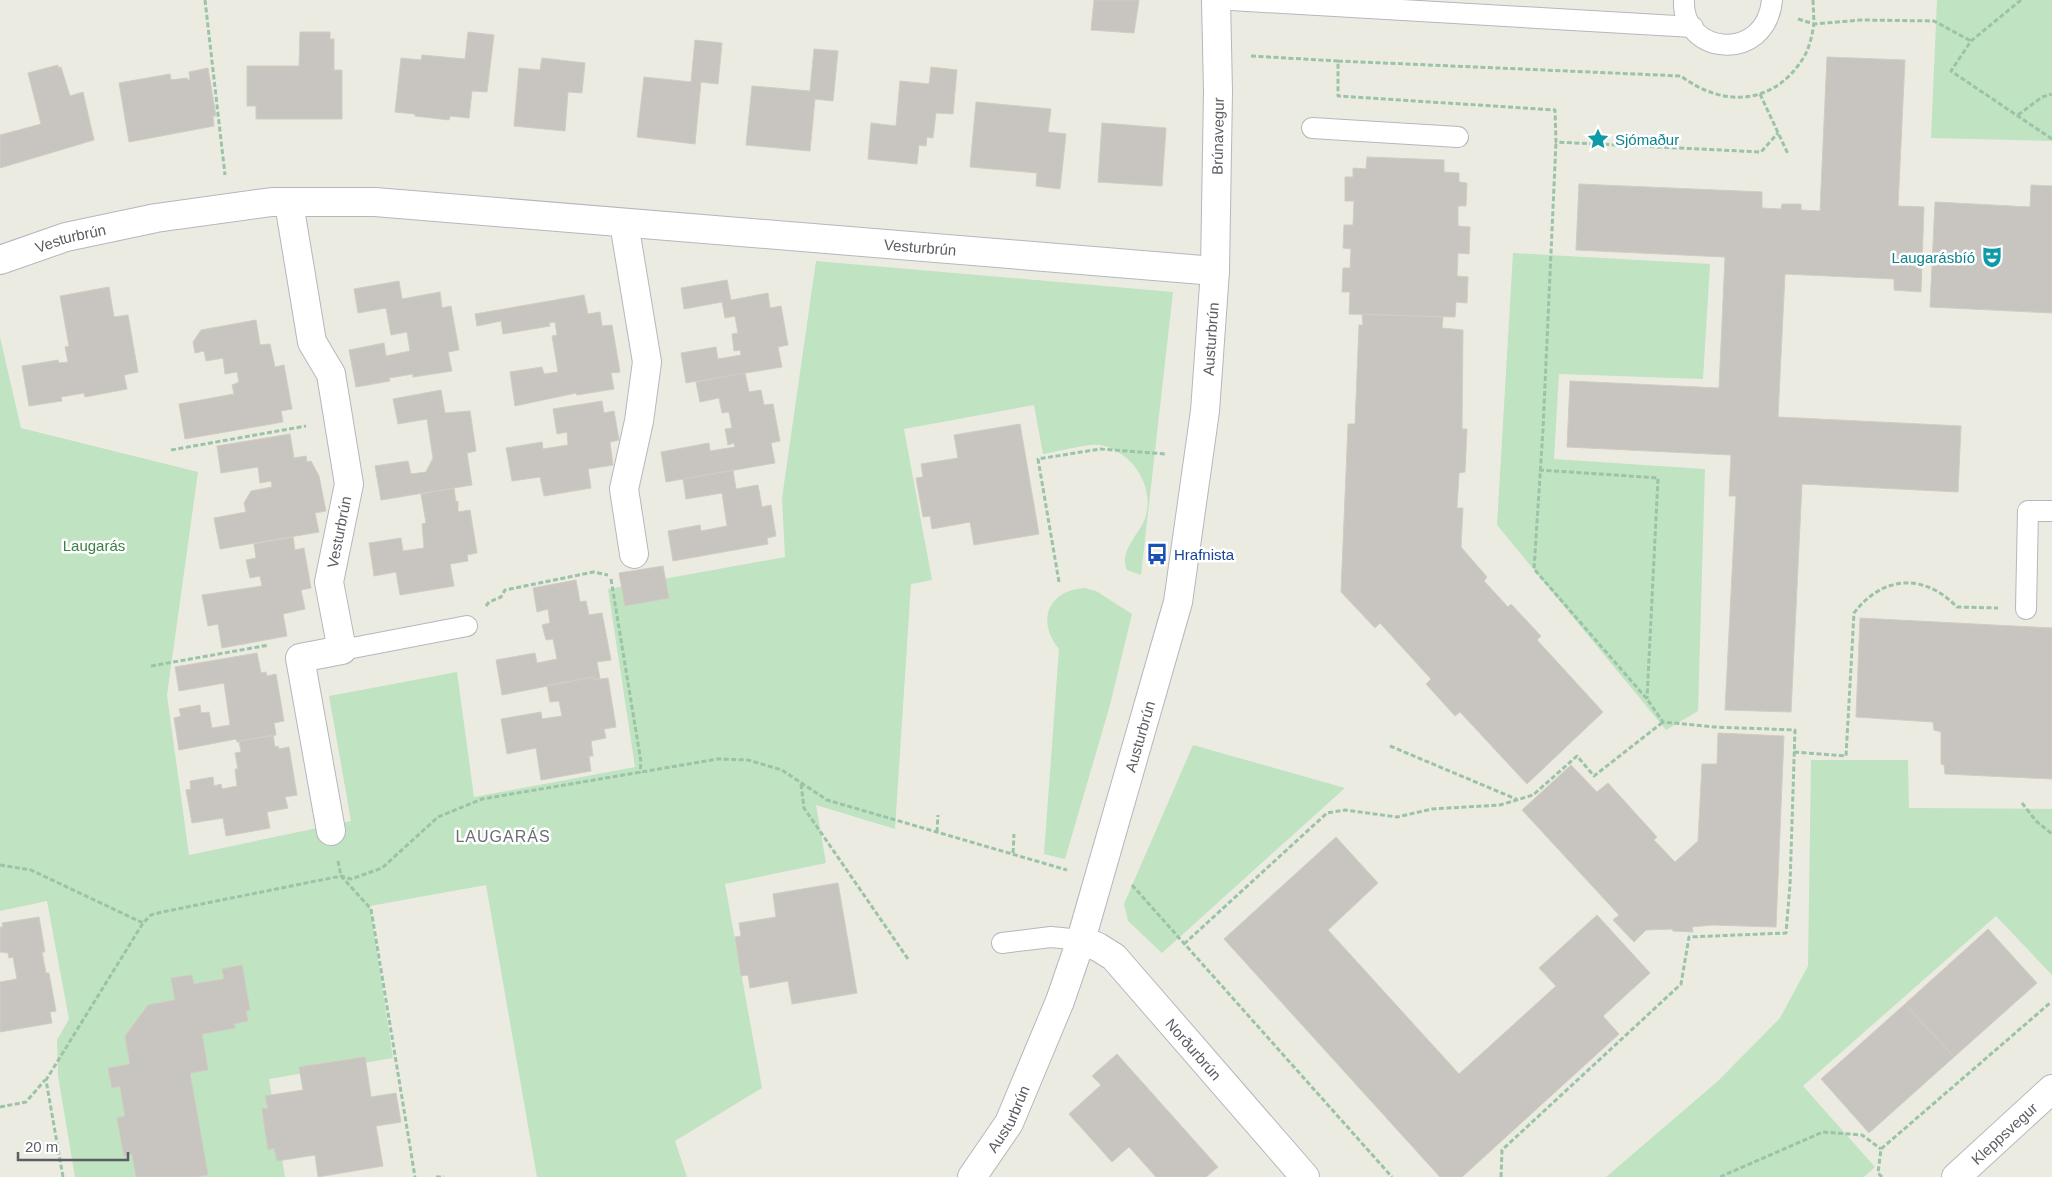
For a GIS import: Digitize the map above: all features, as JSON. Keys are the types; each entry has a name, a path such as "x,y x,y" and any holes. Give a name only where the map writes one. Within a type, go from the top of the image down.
{"street":[{"name":"Brúnavegur","path":"1215,271 1218,91 1216,0"},
{"name":"Vesturbrún","path":"0,260 66,237 156,218 272,202 375,202 1215,271"},
{"name":"Vesturbrún","path":"289,203 312,342 331,374 349,484 329,582 342,650"},
{"path":"624,223 647,362 638,421 624,489 634,554"},
{"name":"Austurbrún","path":"972,1177 1009,1123 1060,1001 1082,940 1178,602 1205,410 1215,271"},
{"path":"331,832 300,658 342,650"},
{"name":"Norðurbrún","path":"1082,940 1114,957 1297,1174"},
{"name":"Kleppsvegur","path":"1956,1177 2052,1089"}],"lane":[{"path":"1231,0 1693,27"},
{"path":"1684,0 1688,21 1697,33 1710,42 1725,46 1741,44 1754,36 1765,25 1771,6"},
{"path":"1312,128 1458,137"},
{"path":"2026,609 2028,511 2052,511"},
{"path":"342,650 467,626"},
{"path":"1002,943 1051,937 1082,940"}],"path":[{"path":"205,0 225,175"},
{"path":"1249,56 1338,62 1681,76 1694,86 1710,94 1726,97 1743,97 1760,94 1777,86 1792,74 1803,59 1810,42 1814,24 1813,0"},
{"path":"2021,0 1970,41 1951,71 2052,139"},
{"path":"1771,6 1814,24 1861,20 1934,21 1970,41"},
{"path":"1338,62 1338,96 1555,110 1556,142 1534,569 1648,699 1662,722"},
{"path":"1760,94 1788,154"},
{"path":"2018,115 2042,97 2052,94"},
{"path":"1556,142 1761,152 1778,133"},
{"path":"171,450 338,421"},
{"path":"1059,582 1038,459 1100,449 1157,453"},
{"path":"1539,470 1658,478 1648,699"},
{"path":"467,626 489,602 501,597 505,590 593,572 611,576 641,762 640,773"},
{"path":"1794,752 1846,756 1854,613 1876,591 1891,585 1921,584 1935,589 1958,607 2026,609"},
{"path":"151,666 278,643 300,658"},
{"path":"1184,944 1327,813 1345,810 1397,817 1432,809 1500,805 1533,795 1577,756 1594,776 1662,722 1714,727 1795,730 1790,885 1786,933 1689,937 1681,984 1502,1150 1501,1177"},
{"path":"1390,746 1517,800"},
{"path":"0,1107 26,1102 46,1080 142,923 151,915 341,876 351,879 382,868 438,817 482,799 718,759 748,760 782,770 827,800 1070,871"},
{"path":"801,783 804,808 908,959"},
{"path":"2022,803 2030,815 2052,834"},
{"path":"937,832 938,815"},
{"path":"331,832 341,876 371,909 415,1177"},
{"path":"1012,854 1014,834"},
{"path":"0,865 31,870 142,923"},
{"path":"1129,882 1392,1177"},
{"path":"1882,1177 1878,1172 1881,1149 2050,1003"},
{"path":"46,1080 63,1177"},
{"path":"1720,1177 1823,1132 1862,1135 1881,1149"},
{"path":"436,1177 444,1177"}],"green space":[{"path":"1937,0 2052,0 2052,141 1931,138"},
{"path":"1513,253 1710,264 1703,379 1559,374 1554,459 1705,469 1698,711 1666,730 1497,525"},
{"name":"Laugarás","path":"816,261 1173,292 1141,575 1127,570 1125,556 1146,515 1147,492 1138,471 1121,454 1111,448 1095,445 1043,454 1034,405 904,429 932,580 911,584 895,829 816,805 826,863 725,884 762,1088 675,1141 687,1177 537,1177 486,885 370,906 393,1058 269,1079 285,1177 75,1177 58,1076 57,1040 69,1019 47,901 0,911 0,337 21,428 198,472 167,695 189,855 351,821 329,696 457,672 474,797 635,767 608,589 785,557 782,498"},
{"path":"1085,588 1096,591 1132,614 1110,705 1065,859 1044,854 1059,649 1048,628 1047,618 1054,601 1062,594"},
{"path":"1193,745 1345,788 1162,953 1128,921 1124,904"},
{"path":"1811,760 1908,760 1909,808 2052,809 2052,975 1996,916 1803,1086 1875,1167 1864,1177 1606,1177 1718,1081 1780,1018 1808,966"}],"building":[{"path":"1094,0 1139,0 1134,33 1091,30"},
{"path":"300,32 330,32 330,39 334,39 334,70 342,70 342,119 256,119 256,106 247,106 247,66 299,66"},
{"path":"468,32 494,35 487,92 472,91 469,118 450,116 449,120 395,112 401,58 421,60 422,55 465,59"},
{"path":"695,40 722,43 718,84 701,82 695,144 637,137 644,77 691,82"},
{"path":"814,49 838,51 833,101 815,99 810,151 746,145 752,86 810,91"},
{"path":"1827,57 1905,60 1898,206 1924,207 1921,292 1894,290 1894,279 1785,274 1778,417 1961,426 1958,492 1802,484 1791,712 1725,710 1736,496 1729,496 1731,455 1567,447 1570,381 1719,388 1725,257 1576,250 1579,184 1762,192 1762,208 1781,209 1782,204 1801,204 1801,210 1820,211"},
{"path":"542,58 585,63 582,93 568,92 565,131 514,126 519,68 540,70"},
{"path":"58,65 58,68 61,67 70,96 83,92 94,140 0,168 0,135 41,124 28,73"},
{"path":"931,67 957,70 953,114 936,113 933,138 927,137 926,146 919,145 917,164 868,159 871,123 896,126 900,81 929,84"},
{"path":"208,68 216,116 213,116 214,126 129,142 119,83 170,74 171,80 187,78 190,80 189,72"},
{"path":"976,102 1051,109 1048,132 1066,134 1060,189 1036,186 1037,173 970,167"},
{"path":"1102,123 1166,128 1162,186 1098,182"},
{"path":"1367,157 1444,160 1444,172 1459,173 1459,182 1467,183 1466,206 1458,206 1458,226 1470,227 1469,254 1458,253 1457,276 1468,277 1467,303 1456,302 1455,317 1349,314 1350,292 1342,292 1343,268 1350,268 1351,249 1343,248 1344,225 1353,225 1354,201 1345,201 1345,177 1353,177 1353,168 1366,169"},
{"name":"Laugarásbíó","path":"2031,185 2052,186 2052,313 1930,307 1935,202 2030,207"},
{"path":"727,280 731,300 768,293 770,308 781,306 788,345 778,347 782,367 686,383 681,353 716,347 718,359 741,355 740,350 734,351 732,334 738,333 735,316 725,318 722,302 684,309 681,288"},
{"path":"399,281 402,299 440,292 442,308 451,306 459,350 448,352 452,371 413,377 413,374 389,378 390,381 356,387 349,350 384,343 386,356 410,351 407,332 391,335 386,308 358,313 354,289"},
{"path":"109,287 114,317 128,315 138,372 124,375 127,389 85,397 84,393 61,397 62,401 29,406 22,366 58,360 59,363 68,362 65,347 69,346 60,296"},
{"path":"584,295 588,314 600,312 602,326 612,325 620,372 611,373 614,389 577,395 576,393 515,406 510,372 542,367 544,374 558,372 552,336 557,335 555,322 549,323 550,326 503,334 501,321 477,326 475,314"},
{"path":"1362,314 1443,317 1442,328 1463,330 1462,429 1467,429 1465,472 1459,473 1457,508 1463,508 1461,547 1487,577 1484,581 1508,607 1511,604 1541,636 1537,640 1603,712 1527,784 1460,712 1455,716 1426,684 1431,679 1380,623 1375,628 1341,592 1348,424 1355,424 1359,325 1363,325"},
{"path":"256,320 260,345 270,344 275,367 284,365 292,409 281,411 283,422 185,439 179,404 234,394 232,385 239,382 237,372 225,374 223,358 206,361 204,351 195,353 193,342 201,330"},
{"path":"745,373 749,392 761,390 764,405 773,404 780,441 771,443 775,463 666,482 661,452 709,443 710,451 735,447 734,443 728,445 725,429 732,428 729,412 722,413 719,398 700,402 696,382"},
{"path":"441,390 445,413 470,411 476,451 467,453 472,485 381,500 375,466 408,461 411,474 426,472 433,458 427,419 398,424 393,399"},
{"path":"602,401 604,413 614,411 619,440 610,442 613,465 588,469 591,488 544,496 540,477 512,481 506,448 542,442 543,449 568,445 567,432 557,434 553,409"},
{"path":"1020,424 1039,534 974,545 970,522 932,529 930,516 923,517 916,478 923,477 921,464 958,458 954,435"},
{"path":"290,434 294,458 306,456 307,462 311,461 319,476 326,511 315,513 319,532 220,549 214,518 246,512 244,503 251,491 272,487 271,481 260,483 258,467 221,473 217,446"},
{"path":"733,470 736,489 758,485 762,507 771,505 776,536 767,538 768,544 673,561 668,531 700,525 701,531 727,526 722,493 686,499 683,479"},
{"path":"454,488 456,502 458,501 458,512 470,510 477,553 467,555 468,561 450,564 454,586 400,595 396,572 374,576 369,543 401,538 403,551 424,548 422,524 426,523 421,494"},
{"path":"293,537 295,550 304,548 311,588 301,590 305,609 283,614 287,636 222,648 218,624 208,626 202,595 262,586 260,576 250,578 246,560 256,558 254,544"},
{"path":"663,566 669,598 625,606 619,573"},
{"path":"576,580 580,602 586,601 589,615 602,613 611,660 597,662 600,679 594,680 594,677 502,695 496,660 535,653 537,663 557,659 553,639 546,640 542,625 550,623 548,609 537,612 533,588"},
{"path":"1860,618 2052,628 2052,779 1945,774 1944,765 1941,764 1941,732 1934,730 1933,722 1856,717"},
{"path":"257,653 261,673 266,672 267,676 276,674 284,721 274,723 276,735 237,742 236,739 179,750 174,718 181,716 179,709 200,705 201,713 209,712 212,728 230,725 224,683 179,691 175,667"},
{"path":"594,677 594,680 608,678 616,727 604,729 606,738 591,741 593,756 589,756 591,771 541,780 536,748 507,754 501,719 541,712 542,719 562,716 559,701 550,702 547,685"},
{"path":"1718,733 1784,736 1776,927 1712,925 1692,927 1693,932 1673,931 1672,929 1646,930 1634,942 1613,920 1619,915 1522,810 1571,765 1597,792 1608,783 1657,837 1654,840 1675,862 1698,841 1702,764 1717,764"},
{"path":"273,735 275,747 278,746 279,749 289,747 297,795 285,797 288,808 267,812 270,828 226,836 223,818 192,823 186,790 191,789 190,781 213,777 214,786 221,784 222,789 237,786 235,769 238,769 235,753 241,752 239,741"},
{"path":"1336,837 1378,883 1328,930 1459,1074 1556,986 1539,968 1597,915 1650,973 1603,1016 1619,1034 1462,1177 1440,1177 1224,939"},
{"path":"838,883 857,993 792,1004 788,981 750,988 748,975 741,976 735,937 741,936 739,923 776,917 773,894"},
{"path":"39,917 45,952 42,952 46,973 49,973 56,1011 50,1012 52,1023 0,1032 0,982 17,979 13,957 9,958 8,953 0,952 0,927 3,927 2,923"},
{"path":"1988,929 2037,983 1954,1057 1905,1004"},
{"path":"242,965 250,1010 246,1011 248,1021 234,1024 235,1028 202,1034 208,1070 190,1073 208,1175 196,1177 136,1177 132,1154 124,1156 117,1118 125,1116 120,1086 112,1088 108,1068 130,1064 125,1036 148,1005 175,1000 171,978 192,975 194,984 224,979 222,969"},
{"path":"1905,1004 1954,1057 1869,1133 1821,1079"},
{"path":"1117,1054 1218,1167 1206,1177 1156,1177 1129,1147 1112,1162 1069,1114 1101,1085 1092,1076"},
{"path":"365,1057 371,1097 396,1093 401,1122 376,1126 383,1166 318,1177 315,1155 277,1161 274,1148 268,1150 262,1109 268,1108 265,1096 303,1090 299,1067"}],"place":[{"name":"Sjómaður","path":"1598,139"},
{"name":"Laugarásbíó","path":"1992,257"},
{"name":"Hrafnista","path":"1157,554"}],"district":[{"name":"LAUGARÁS","path":"503,836"}]}
